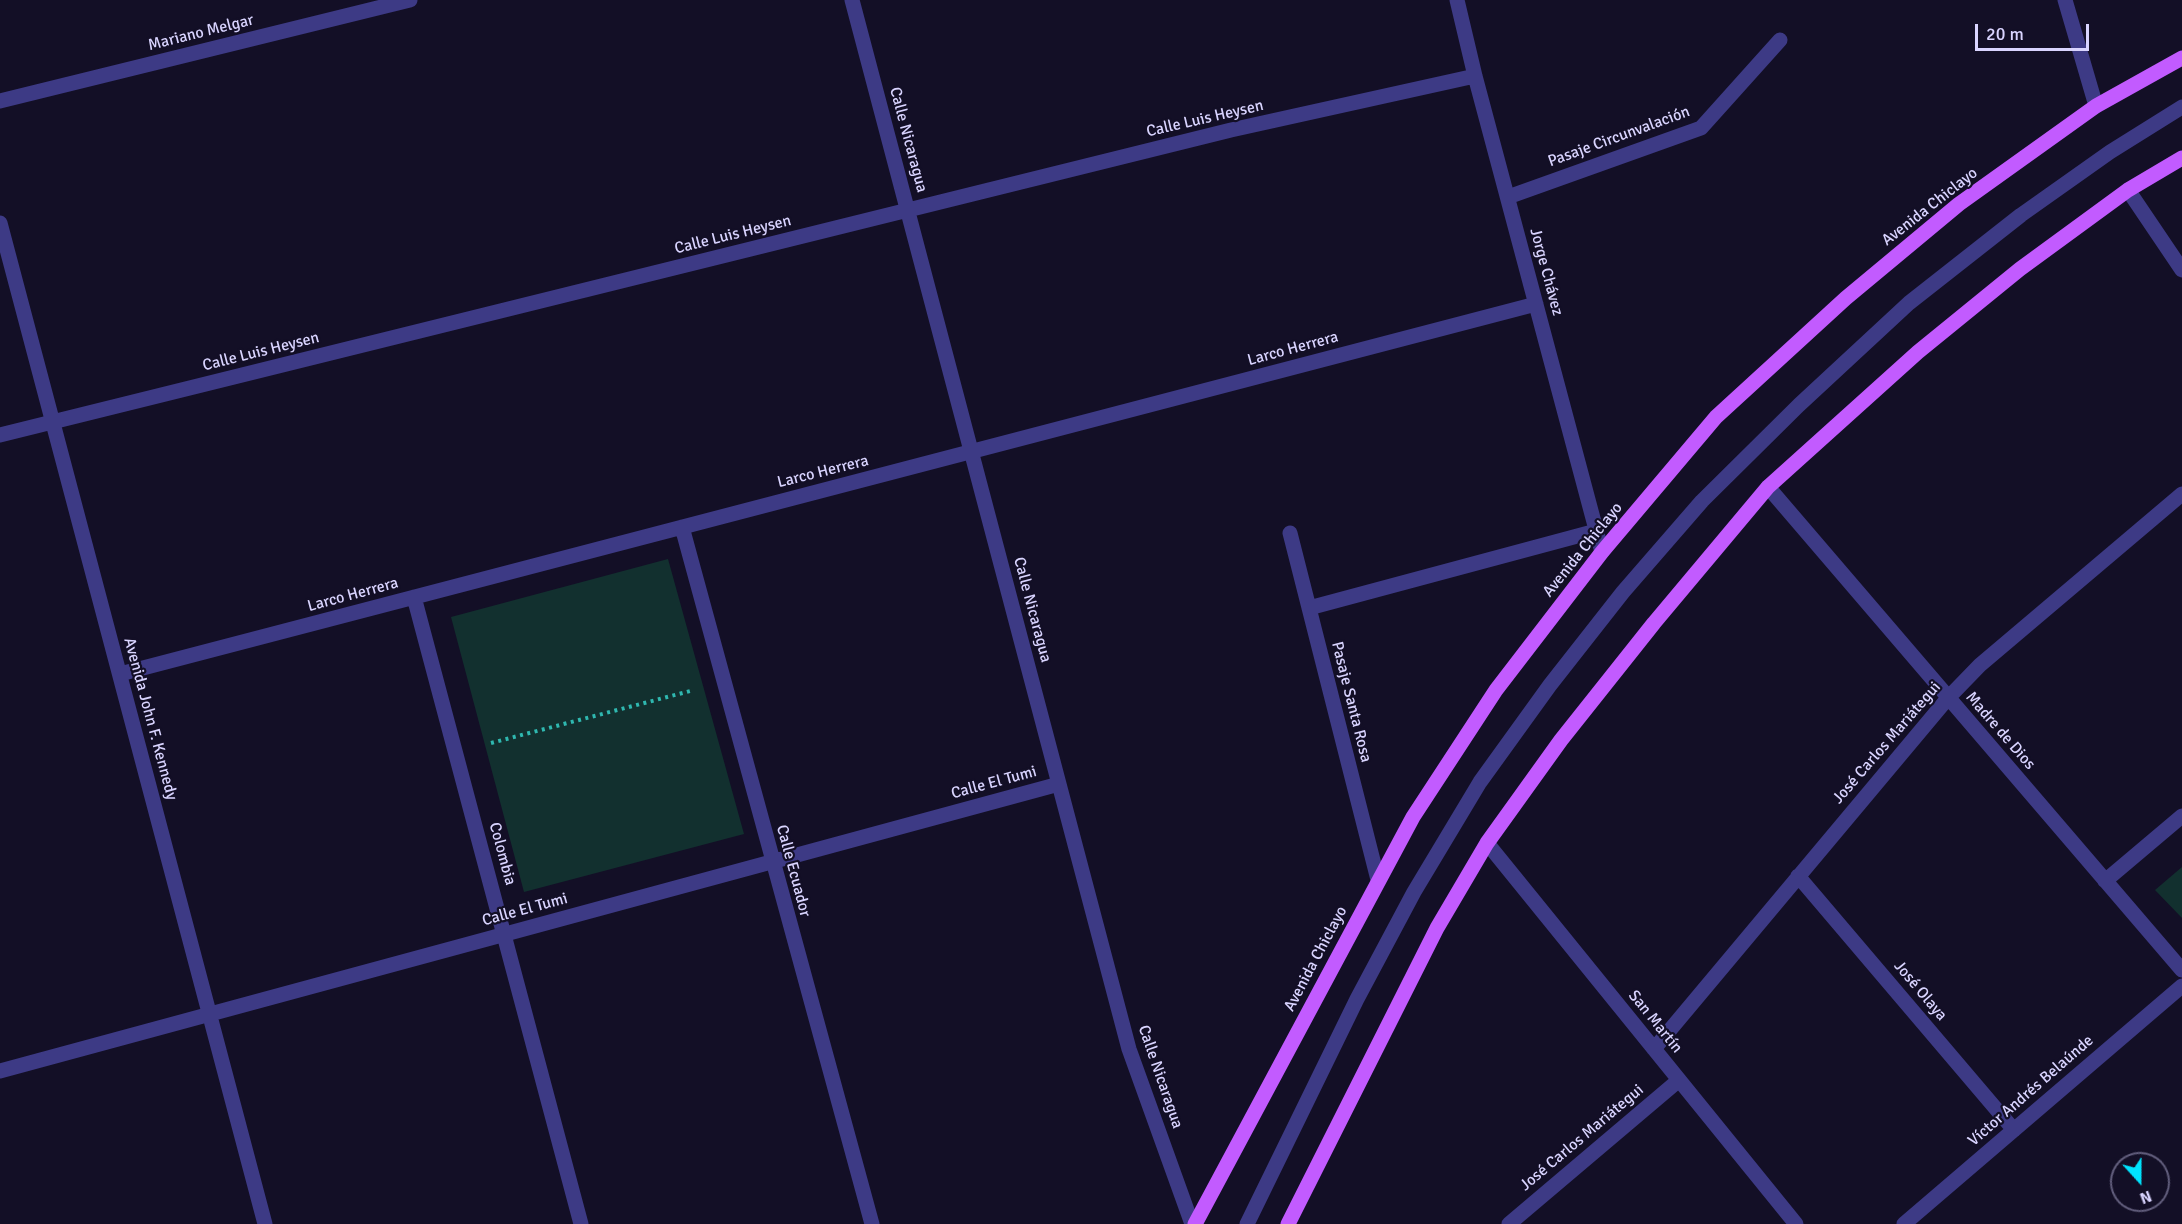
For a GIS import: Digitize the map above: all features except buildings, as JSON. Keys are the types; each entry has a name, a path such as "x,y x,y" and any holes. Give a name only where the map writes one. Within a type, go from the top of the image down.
{"main road":[{"name":"Avenida Chiclayo","path":"1194,1224 1413,817 1496,690 1602,552 1716,417 1846,298 1959,204 2096,106 2182,58"},
{"path":"1288,1224 1437,928 1487,843 1561,740 1654,623 1768,488 1918,352 2020,269 2128,190 2182,158"}],"street":[{"name":"Mariano Melgar","path":"0,100 410,0"},
{"name":"Calle Nicaragua","path":"852,0 1129,1049 1194,1224"},
{"name":"Jorge Chávez","path":"1457,0 1475,76 1602,552"},
{"path":"2066,0 2096,106"},
{"name":"Pasaje Circunvalación","path":"1508,197 1701,128 1780,40"},
{"name":"Calle Luis Heysen","path":"0,435 1231,130 1475,76"},
{"path":"1247,1224 1357,999 1414,892 1480,782 1550,685 1623,592 1702,501 1799,405 1909,303 2021,215 2110,152 2182,107"},
{"path":"2128,190 2182,270"},
{"name":"Avenida John F. Kennedy","path":"0,223 265,1224"},
{"name":"Larco Herrera","path":"120,674 1536,304"},
{"name":"Madre de Dios","path":"1768,488 2182,970"},
{"name":"José Carlos Mariátegui","path":"1654,1049 1948,698 1980,665 2182,494"},
{"name":"Calle Ecuador","path":"682,527 872,1224"},
{"path":"1309,608 1596,531"},
{"name":"Pasaje Santa Rosa","path":"1290,533 1378,880"},
{"name":"Colombia","path":"414,597 581,1224"},
{"name":"Calle El Tumi","path":"0,1071 1059,784"},
{"path":"2105,881 2182,816"},
{"name":"San Martín","path":"1487,843 1796,1224"},
{"name":"José Olaya","path":"1798,876 2014,1130"},
{"name":"Víctor Andrés Belaúnde","path":"1904,1224 2182,986"},
{"name":"José Carlos Mariátegui","path":"1509,1224 1679,1080"}],"path":[{"path":"491,743 694,690"}],"green space":[{"path":"668,559 744,834 524,892 451,617"},
{"path":"2182,867 2182,918 2155,890"}]}
